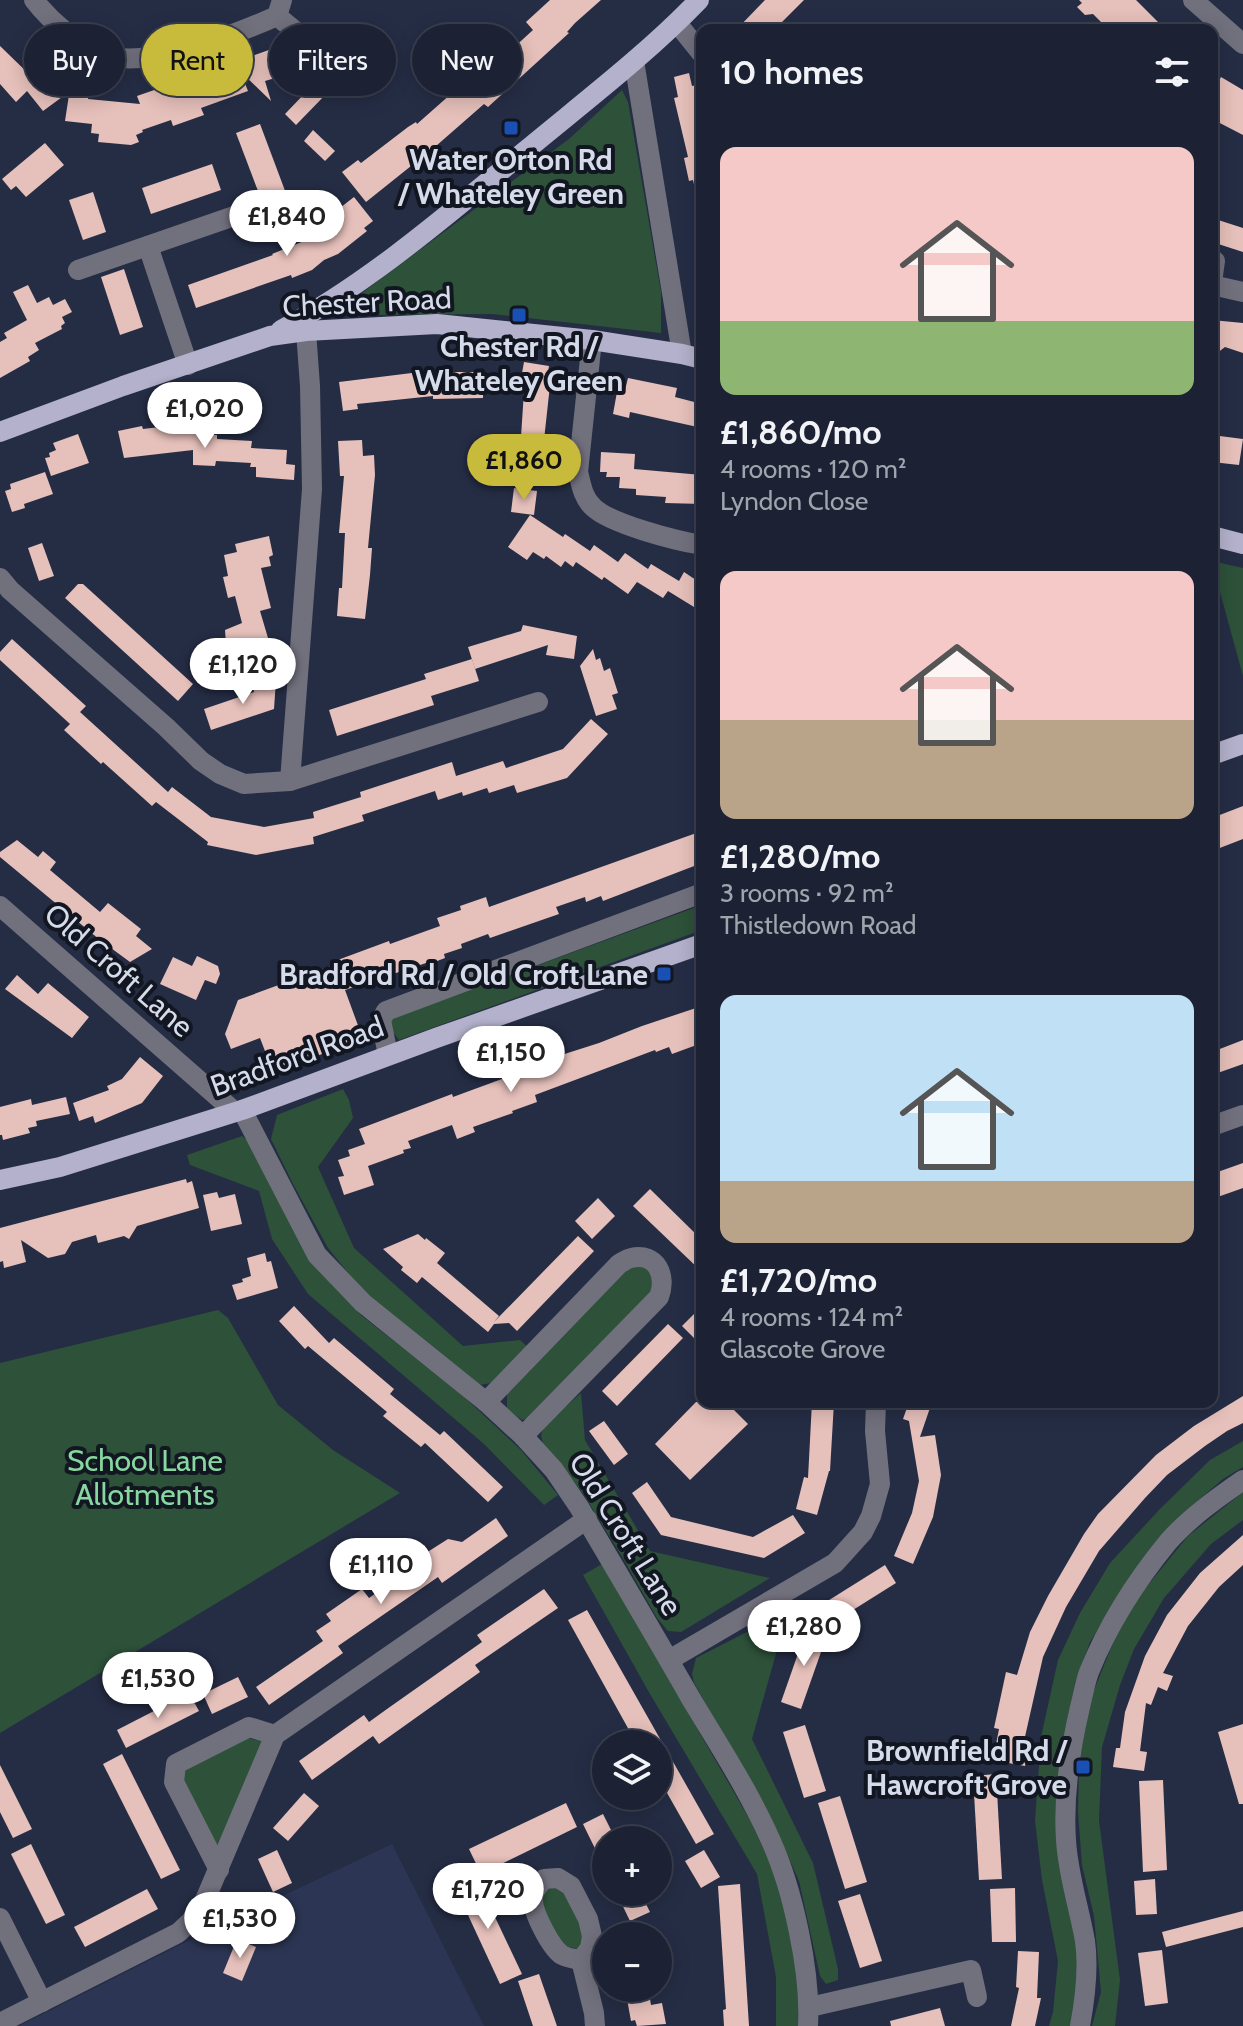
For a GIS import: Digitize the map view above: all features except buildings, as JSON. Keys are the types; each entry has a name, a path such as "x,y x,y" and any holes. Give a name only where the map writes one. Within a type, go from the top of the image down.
{"main road":[{"path":"270,336 340,296 432,228 634,61 699,0"},
{"name":"Chester Road","path":"0,432 270,336 306,331 437,324 592,340 696,358"},
{"path":"1218,538 1243,544"},
{"path":"1218,753 1243,744"},
{"name":"Bradford Road","path":"0,1180 60,1167 238,1111 696,946"}],"street":[{"path":"34,0 74,39 105,55 136,58 174,53 252,27 279,8"},
{"path":"1203,3 1243,44"},
{"path":"677,23 696,47"},
{"path":"634,61 682,354"},
{"path":"78,270 240,214"},
{"path":"148,246 188,365"},
{"path":"1218,286 1243,292"},
{"path":"290,781 312,489 306,331"},
{"path":"592,340 578,472 583,493 596,511 617,521 696,544"},
{"path":"0,578 201,761 220,774 244,784 290,781 538,702"},
{"path":"388,1055 381,1020 386,1011 696,895"},
{"name":"Old Croft Lane","path":"0,906 238,1111 317,1255 363,1303 486,1402 554,1470 587,1519 772,1841 790,1893 803,1958 809,2016"},
{"path":"1218,1124 1243,1115"},
{"path":"486,1402 619,1264 632,1258 650,1260 660,1269 663,1285 659,1297 523,1436"},
{"path":"669,1660 835,1563 863,1532 880,1484 876,1408"},
{"path":"1080,2026 1086,1996 1085,1944 1067,1852 1067,1790 1070,1755 1088,1674 1130,1592 1170,1540 1215,1499 1243,1480"},
{"path":"0,2023 178,1933 191,1921 205,1900 275,1735 587,1519"},
{"path":"219,1870 174,1782 176,1764 249,1727 275,1735"},
{"path":"0,1918 42,2002"},
{"path":"581,1960 595,2026"},
{"path":"809,2016 971,1970 977,1997"}],"shaded area":[{"path":"392,1844 484,2026 19,2026 182,1944"}],"green space":[{"path":"622,90 628,102 661,292 661,333 492,314 349,315 343,307 569,139"},
{"path":"1218,562 1243,568 1243,676 1218,585"},
{"path":"696,907 696,932 399,1040 390,1028 391,1019"},
{"path":"343,1089 353,1118 318,1167 354,1248 463,1346 520,1340 530,1349 498,1382 479,1385 389,1314 357,1284 328,1248 293,1184 271,1139 277,1115"},
{"path":"242,1136 254,1146 331,1284 362,1316 459,1392 521,1450 558,1495 544,1505 484,1444 308,1294 272,1239 259,1191 190,1165 187,1155"},
{"path":"642,1265 653,1271 655,1292 534,1417 522,1420 507,1410 507,1394 629,1266"},
{"name":"School Lane Allotments","path":"218,1310 228,1318 278,1405 333,1450 400,1493 0,1733 0,1363"},
{"path":"581,1393 585,1440 650,1551 770,1578 681,1632 668,1631 657,1618 582,1492 543,1444 541,1435 544,1426"},
{"path":"1243,1441 1243,1467 1223,1479 1180,1516 1129,1579 1090,1642 1075,1683 1061,1750 1057,1806 1079,1963 1071,2026 1049,2026 1058,1961 1042,1880 1035,1821 1041,1737 1058,1660 1080,1613 1110,1563 1210,1460"},
{"path":"1243,1492 1243,1520 1211,1544 1164,1598 1134,1649 1102,1747 1099,1821 1120,1980 1115,2026 1092,2026 1101,1992 1094,1916 1082,1865 1078,1812 1079,1765 1090,1700 1113,1643 1135,1601 1188,1536"},
{"path":"602,1564 750,1820 770,1862 794,1944 802,2026 776,2026 776,1977 757,1874 583,1575"},
{"path":"788,1611 752,1739 813,1863 838,1969 838,1980 826,1984 820,1976 799,1881 771,1818 694,1683 692,1674 696,1658"},
{"path":"242,1736 263,1742 217,1847 183,1779 185,1765"},
{"path":"555,1887 562,1889 584,1931 585,1939 577,1949 564,1946 544,1907 541,1893"}],"place":[{"name":"Water Orton Rd / Whateley Green","path":"511,128"},
{"name":"Chester Rd / Whateley Green","path":"519,315"},
{"name":"Bradford Rd / Old Croft Lane","path":"664,974"},
{"name":"Brownfield Rd / Hawcroft Grove","path":"1083,1767"}]}
